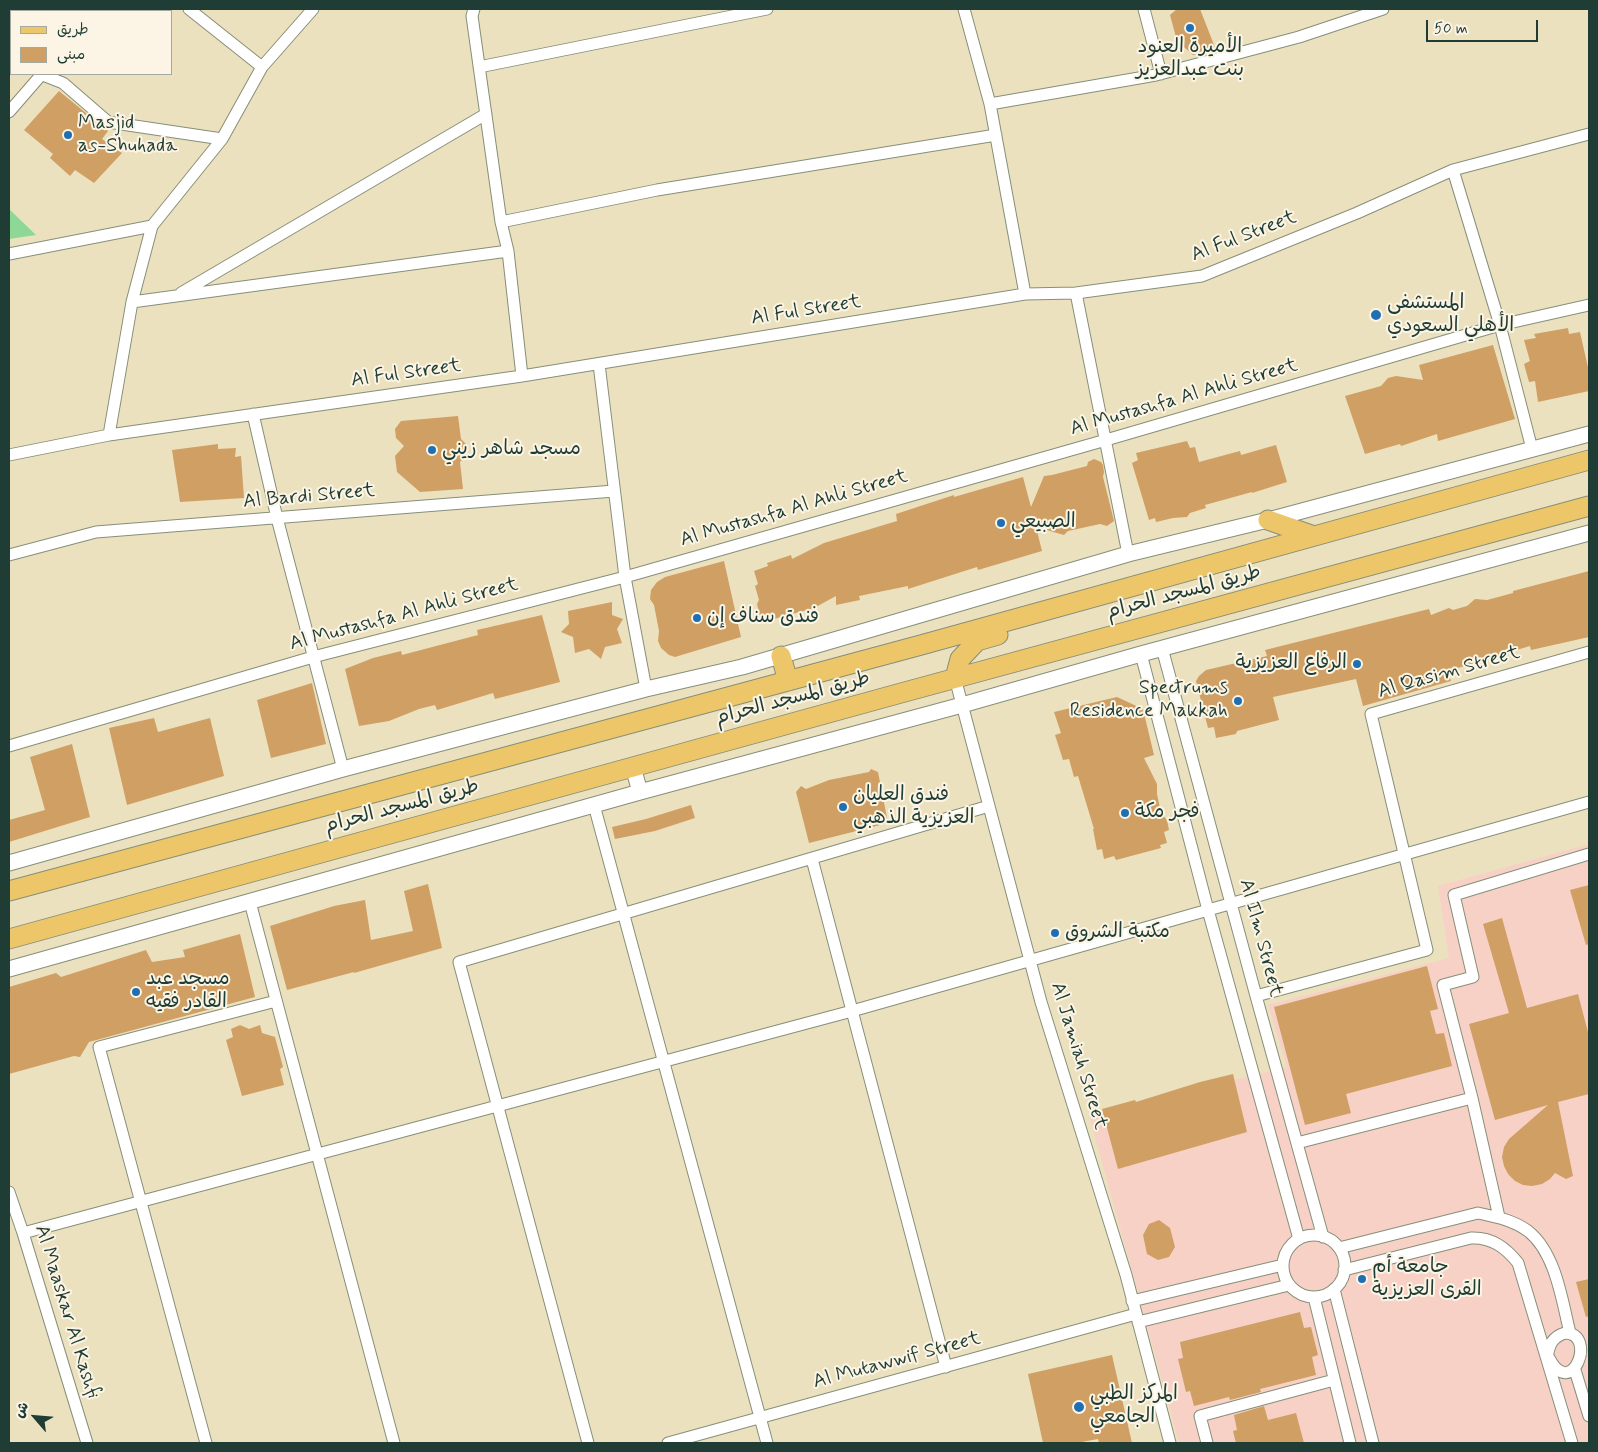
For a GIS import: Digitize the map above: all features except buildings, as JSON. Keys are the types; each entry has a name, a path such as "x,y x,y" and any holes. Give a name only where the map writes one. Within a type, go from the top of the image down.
{"main road":[{"name":"طريق المسجد الحرام","path":"9,891 788,681 1589,460"},
{"name":"طريق المسجد الحرام","path":"9,939 955,678 1589,506"},
{"path":"1268,520 1314,536"},
{"path":"955,678 960,659 977,641 1127,601 1153,581"},
{"path":"781,656 788,681"}],"street":[{"path":"189,9 262,67"},
{"path":"109,435 132,302 152,226 222,140 262,67 313,9"},
{"path":"474,9 472,16 501,222 508,251 522,376"},
{"path":"479,67 767,9"},
{"path":"964,9 990,104 1025,294"},
{"path":"1144,9 1161,74"},
{"path":"990,104 1161,74 1299,37 1383,9"},
{"path":"9,112 40,75"},
{"path":"43,75 63,83 108,122 222,140"},
{"path":"177,296 486,114"},
{"path":"501,222 657,190 996,134"},
{"name":"Al Ful Street","path":"9,455 109,435 522,376 1025,294 1076,293 1202,276 1357,213 1453,170 1589,134"},
{"path":"1453,170 1500,325 1532,449"},
{"path":"9,254 152,226"},
{"path":"132,302 508,251"},
{"path":"1076,293 1128,554"},
{"name":"Al Mustashfa Al Ahli Street","path":"9,746 313,657 625,577 1500,325 1589,306"},
{"path":"599,364 625,577 646,689"},
{"path":"254,414 277,518 343,769"},
{"path":"9,863 343,769 646,689 742,667 1128,554 1268,520 1589,434"},
{"name":"Al Bardi Street","path":"9,555 96,532 614,491"},
{"path":"9,969 640,792 1589,533"},
{"name":"Al Ilm Street","path":"1162,648 1256,996 1324,1237"},
{"name":"Al Qasim Street","path":"1403,855 1371,714 1589,652"},
{"name":"Al Ilm Street","path":"1141,654 1208,910 1299,1239"},
{"name":"Al Jamiah Street","path":"955,678 1041,1002 1132,1300 1170,1443"},
{"path":"633,767 640,792"},
{"path":"23,1233 852,1011 1589,802"},
{"path":"594,805 767,1443"},
{"path":"588,1443 459,962 989,806"},
{"path":"1499,1217 1472,1098 1443,986 1473,977 1454,896 1589,854"},
{"path":"1256,996 1427,950 1403,855"},
{"path":"812,859 946,1366"},
{"path":"250,902 394,1443"},
{"path":"206,1443 99,1047 276,1001"},
{"path":"1297,1143 1472,1098"},
{"name":"Al Maaskar Al Kashfi","path":"9,1192 87,1443"},
{"path":"1339,1248 1478,1213 1499,1217 1529,1232 1543,1248 1557,1280 1570,1333"},
{"path":"1307,1236 1324,1237 1332,1241 1339,1248 1344,1270 1342,1277 1328,1294 1314,1297 1304,1295 1296,1291 1289,1284 1285,1275 1283,1265 1288,1249 1299,1239 1307,1236"},
{"path":"1344,1270 1471,1238 1482,1238 1491,1241 1508,1251 1518,1263 1572,1443"},
{"path":"1132,1300 1283,1265"},
{"name":"Al Mutawwif Street","path":"668,1443 946,1366 1137,1318 1289,1284"},
{"path":"1334,1289 1373,1443"},
{"path":"1314,1297 1350,1443"},
{"path":"1560,1334 1576,1334 1588,1349 1584,1362 1580,1367 1568,1372 1556,1368 1548,1358 1549,1348 1553,1340 1560,1334"},
{"path":"1575,1370 1589,1416"},
{"path":"1207,1443 1200,1416 1334,1380"}],"shaded area":[{"name":"جامعة أم القرى العزيزية","path":"1589,844 1589,1443 1179,1443 1089,1115 1287,1067 1268,1005 1449,958 1438,886"}],"green space":[{"path":"9,209 36,235 9,239"}],"place":[{"name":"الأميرة العنود بنت عبدالعزيز","path":"1190,28"},
{"name":"Masjid as-Shuhada","path":"68,135"},
{"name":"المستشفى الأهلي السعودي","path":"1376,315"},
{"name":"مسجد شاهر زيني","path":"432,450"},
{"name":"الصبيعي","path":"1001,523"},
{"name":"فندق سناف إن","path":"697,618"},
{"name":"الرفاع العزيزية","path":"1357,664"},
{"name":"Spectrums Residence Makkah","path":"1238,701"},
{"name":"فندق العليان العزيزية الذهبي","path":"843,807"},
{"name":"فجر مكة","path":"1125,813"},
{"name":"مكتبة الشروق","path":"1055,933"},
{"name":"مسجد عبد القادر فقيه","path":"136,992"},
{"name":"جامعة أم القرى العزيزية","path":"1362,1279"},
{"name":"المركز الطبي الجامعي","path":"1079,1407"}]}
